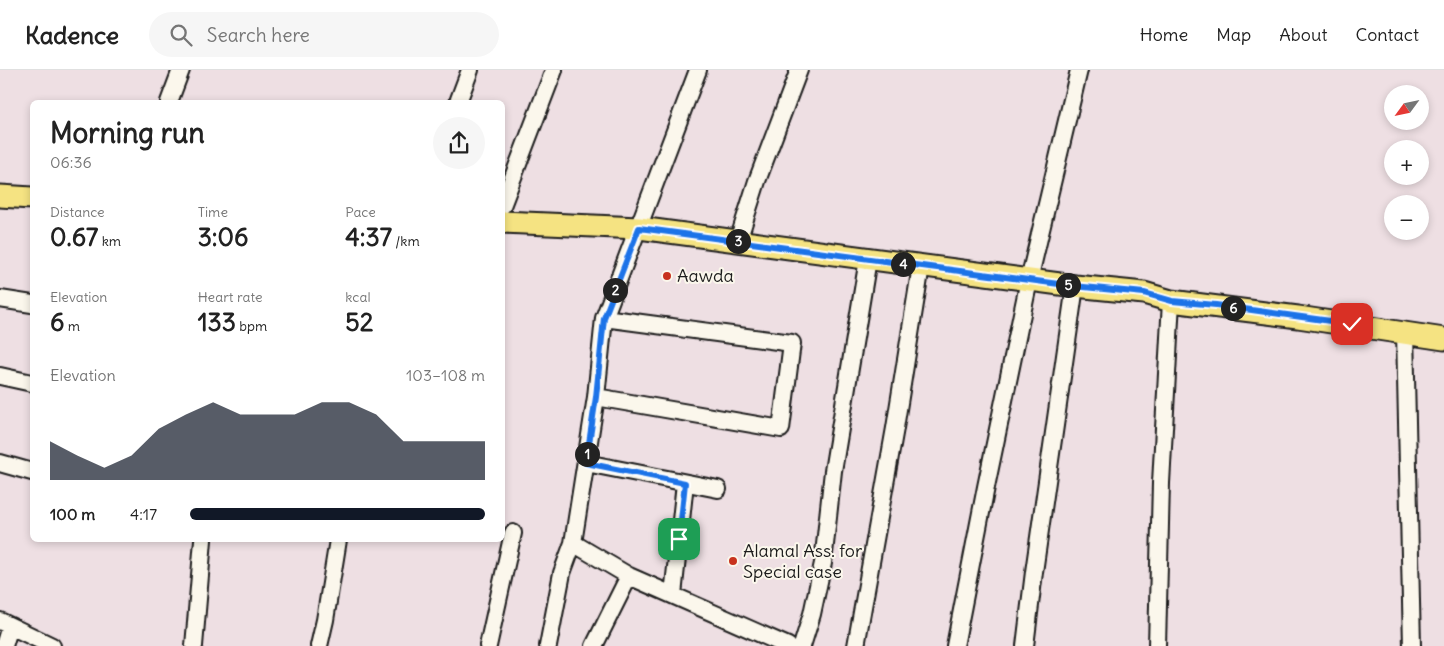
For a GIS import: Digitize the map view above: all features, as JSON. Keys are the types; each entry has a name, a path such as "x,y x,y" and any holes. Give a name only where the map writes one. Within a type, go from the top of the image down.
{"main road":[{"path":"0,196 30,198"},
{"path":"505,222 639,228 1074,286 1144,293 1172,301 1216,305 1444,339"}],"street":[{"path":"170,100 181,70"},
{"path":"459,100 470,70"},
{"path":"505,198 554,70"},
{"path":"548,646 562,573 573,543 596,397 604,318 698,70"},
{"path":"738,241 799,70"},
{"path":"956,646 1029,280 1079,70"},
{"path":"802,646 812,614 823,563 833,471 868,259"},
{"path":"856,646 922,266"},
{"path":"1025,646 1074,286"},
{"path":"0,299 30,304"},
{"path":"1157,646 1161,483 1172,301"},
{"path":"596,397 781,429 792,343 604,318"},
{"path":"1405,332 1412,646"},
{"path":"0,376 30,383"},
{"path":"0,463 30,471"},
{"path":"586,463 718,489"},
{"path":"673,595 685,483"},
{"path":"488,646 513,533"},
{"path":"194,646 203,542"},
{"path":"319,646 338,542"},
{"path":"573,543 629,576 779,644"},
{"path":"594,646 629,576"},
{"path":"4,646 5,623 52,646"}],"place":[{"name":"Aawda","path":"667,276"},
{"name":"Alamal Ass. for Special case","path":"733,561"}],"route":[{"path":"679,539 685,483 586,463 596,397 604,318 639,228 1074,286 1144,293 1172,301 1216,305 1352,324"}]}
